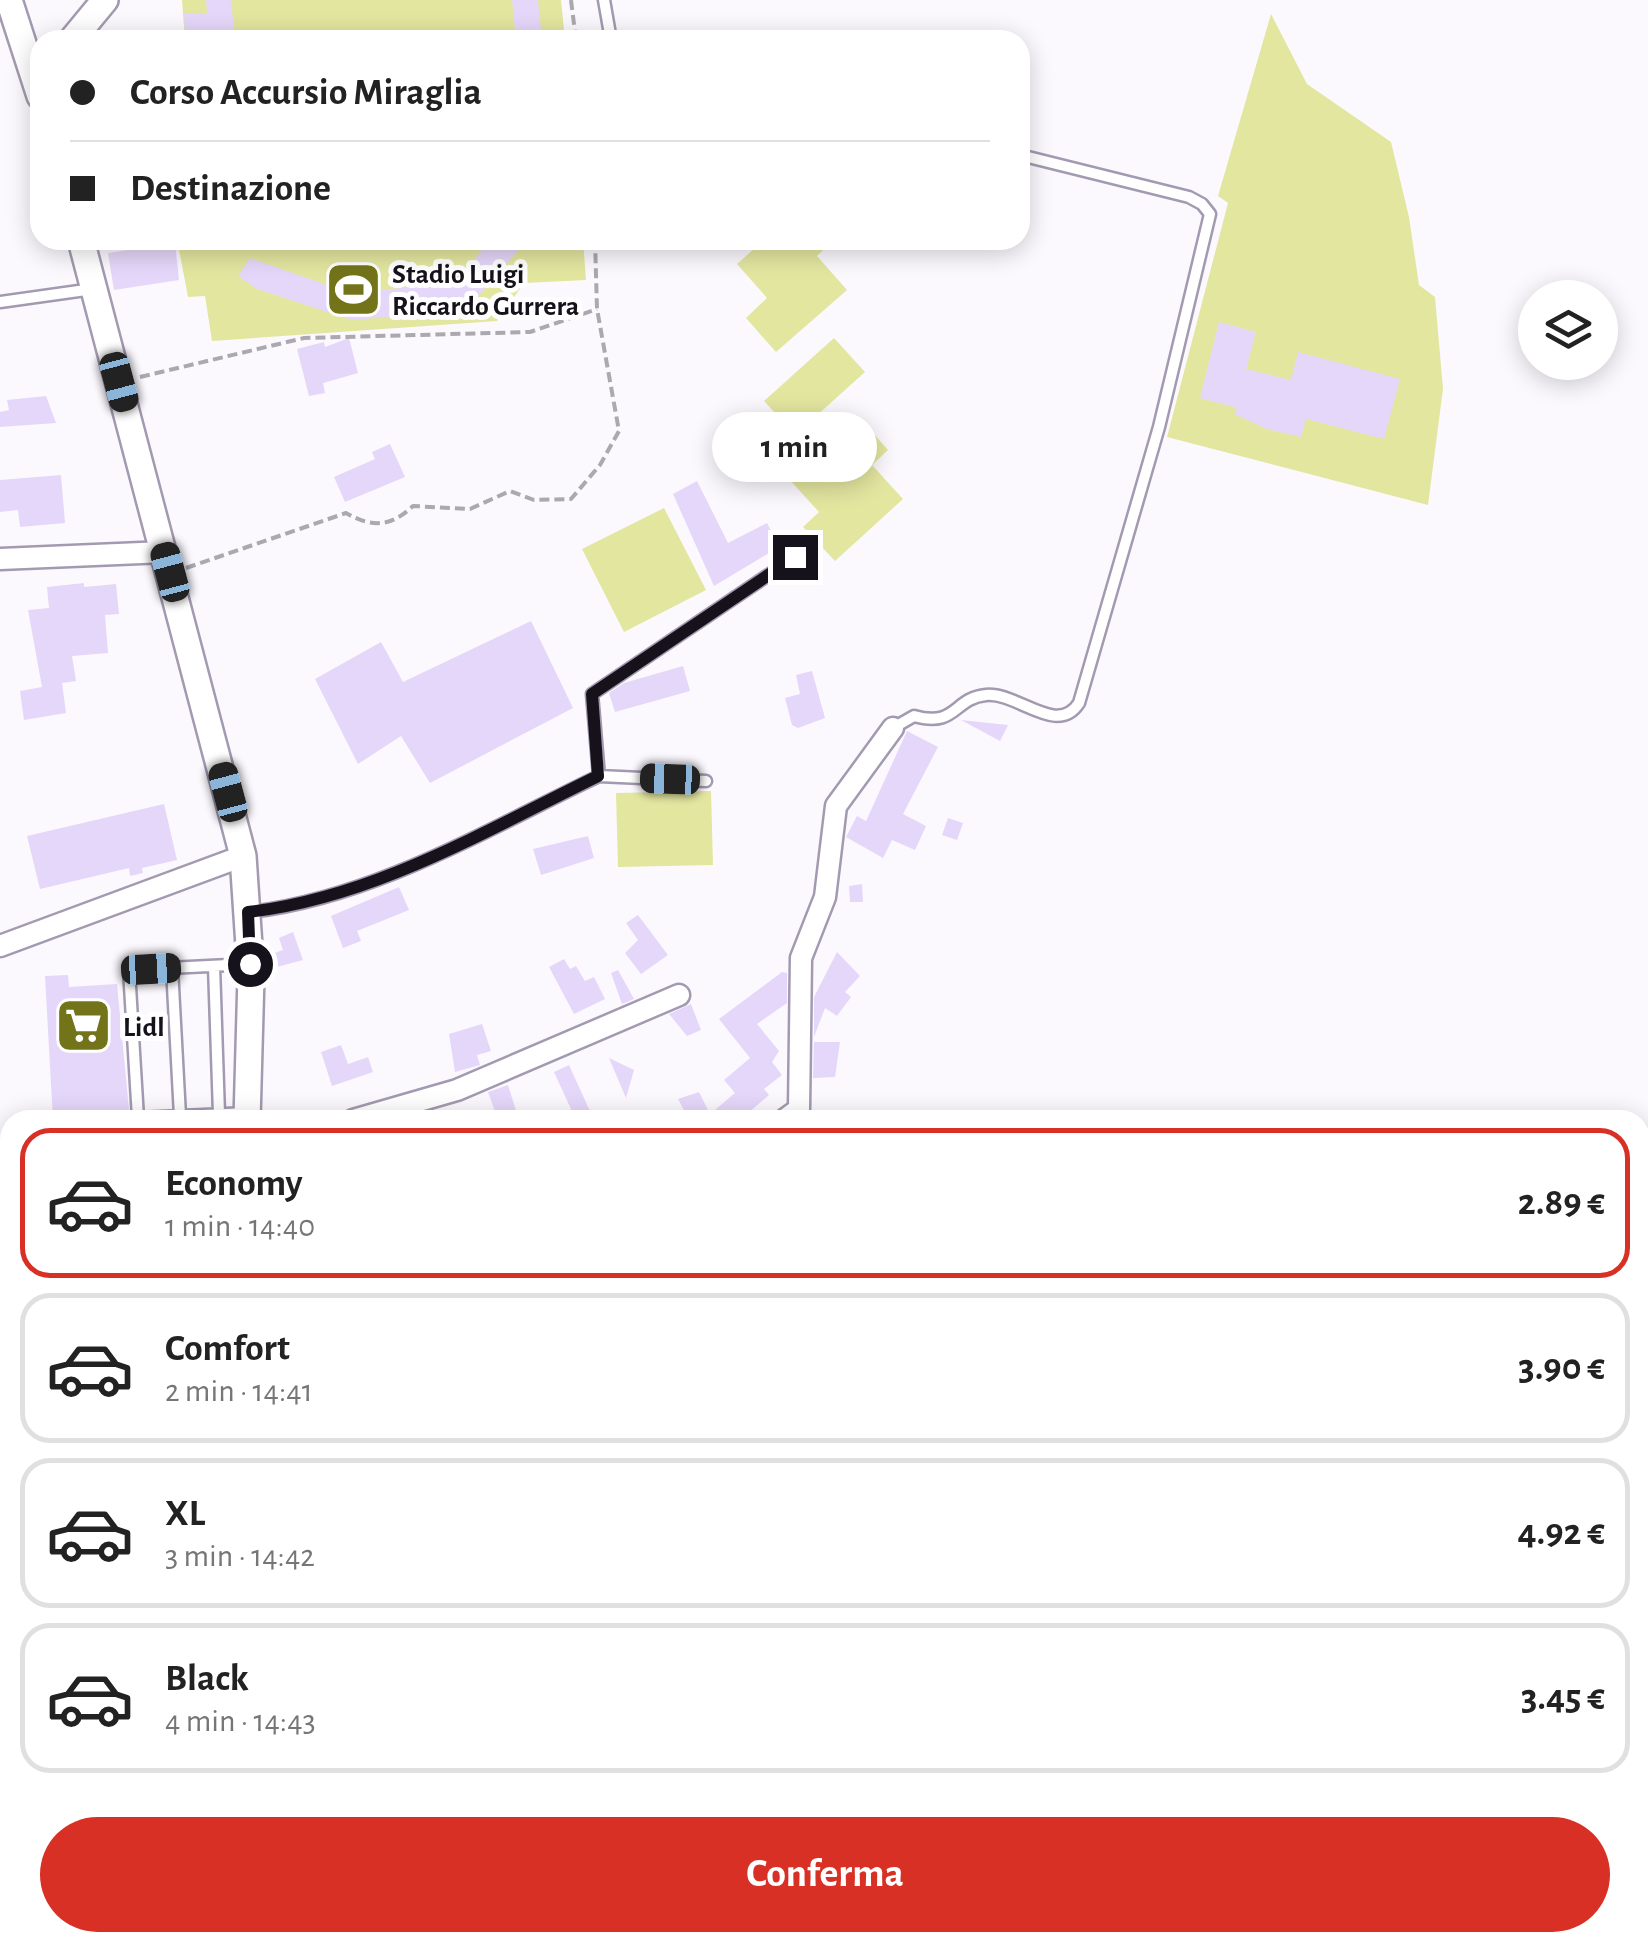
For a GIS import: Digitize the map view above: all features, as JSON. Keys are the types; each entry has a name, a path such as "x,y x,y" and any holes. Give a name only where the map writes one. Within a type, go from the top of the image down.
{"street":[{"path":"10,0 16,37 30,67"},
{"path":"80,30 105,0"},
{"path":"84,250 243,856 250,964 247,1110"},
{"path":"0,559 167,562"},
{"path":"796,1110 801,958 825,897 836,806 893,728"},
{"path":"0,946 243,856"},
{"path":"388,1110 458,1090 680,995"}],"lane":[{"path":"604,0 609,30"},
{"path":"893,728 914,716 934,721 948,718 968,702 987,695 1059,718 1072,714 1079,703 1159,427 1210,214 1202,204 1188,197 1030,158"},
{"path":"0,302 94,289"},
{"path":"598,776 592,694 795,557"},
{"path":"248,912 296,907 417,864 598,776 706,781"},
{"path":"138,1110 129,970 250,964"},
{"path":"214,966 220,1110"},
{"path":"172,968 180,1110"}],"path":[{"path":"571,0 575,30"},
{"path":"167,562 346,513 367,525 398,520 413,506 470,508 510,491 534,500 571,499 600,465 619,431 597,309 594,250"},
{"path":"119,382 304,338 530,332 597,309"}],"green space":[{"path":"182,0 561,0 564,30 184,30"},
{"path":"1271,14 1307,84 1391,142 1409,217 1419,285 1435,297 1443,389 1428,505 1167,437 1228,203 1218,196"},
{"name":"Stadio Luigi Riccardo Gurrera","path":"179,250 584,250 586,280 524,283 497,321 212,341 205,296 188,297"},
{"path":"753,250 823,250 817,256 847,290 776,352 746,318 767,298 737,264"},
{"path":"834,338 865,372 795,435 764,401"},
{"path":"857,415 888,450 872,465 903,499 835,561 803,527 819,512 788,478"},
{"path":"664,508 706,590 624,632 582,549"},
{"path":"711,791 713,865 618,867 616,793"}],"building":[{"path":"206,0 231,0 234,30 185,30 184,14 207,13"},
{"path":"512,0 538,0 541,30 515,30"},
{"path":"176,250 179,280 114,290 108,253"},
{"path":"482,250 518,250 466,310 352,320 257,289 238,276 250,258 350,293 454,283"},
{"path":"1219,322 1256,332 1246,369 1291,380 1298,352 1400,379 1384,439 1306,419 1301,437 1267,429 1234,414 1237,408 1200,398"},
{"path":"349,338 358,373 323,383 325,393 309,396 297,349 324,342 325,347"},
{"path":"46,396 56,423 0,427 0,412 9,410 7,400"},
{"path":"390,444 405,477 345,502 334,477 375,459 372,452"},
{"path":"61,475 65,523 20,527 18,510 0,512 0,480"},
{"path":"697,481 728,543 767,523 779,547 714,586 673,494"},
{"path":"84,583 84,587 116,584 119,614 105,615 108,653 72,656 76,681 62,683 66,713 24,720 20,691 42,687 28,610 49,608 47,587"},
{"path":"531,621 573,708 430,783 401,736 358,764 315,679 381,642 403,682"},
{"path":"683,666 690,691 615,712 609,693 624,683"},
{"path":"812,671 825,718 798,728 792,725 785,698 800,694 796,675"},
{"path":"961,720 1008,725 1000,741"},
{"path":"907,731 938,747 903,814 926,826 915,850 892,840 883,858 846,837 857,816 866,821"},
{"path":"164,804 177,860 142,868 143,873 130,876 129,868 40,889 27,836"},
{"path":"948,818 963,823 957,840 942,835"},
{"path":"588,836 594,858 541,875 533,849"},
{"path":"862,884 863,902 850,902 849,886"},
{"path":"399,887 409,910 357,931 361,941 343,948 331,916"},
{"path":"638,915 668,955 641,974 625,953 638,940 626,923"},
{"path":"293,932 303,960 273,968 269,955 283,950 279,938"},
{"path":"837,952 860,976 845,992 851,997 837,1016 825,1008 814,1037 814,997"},
{"path":"564,959 570,969 576,966 585,981 594,977 605,999 574,1014 549,967"},
{"path":"618,970 634,999 622,1004 611,973"},
{"path":"782,972 787,973 787,1003 757,1024 779,1051 772,1062 782,1075 764,1089 769,1095 752,1110 715,1110 735,1093 724,1080 750,1058 719,1019"},
{"name":"Lidl","path":"68,975 69,987 117,984 129,1110 52,1110 45,976"},
{"path":"691,1004 701,1030 687,1036 669,1014"},
{"path":"482,1024 491,1051 477,1055 480,1065 455,1072 449,1034"},
{"path":"814,1042 840,1042 835,1077 813,1078"},
{"path":"341,1045 348,1064 368,1057 373,1072 332,1086 321,1052"},
{"path":"609,1058 634,1070 626,1098"},
{"path":"569,1065 589,1110 571,1110 554,1072"},
{"path":"508,1085 516,1110 494,1110 488,1092"},
{"path":"699,1092 708,1110 684,1110 678,1099"}],"place":[{"name":"Stadio Luigi Riccardo Gurrera","path":"353,289"},
{"name":"Lidl","path":"84,1026"}],"route":[{"path":"250,964 248,912 296,907 417,864 598,776 592,694 795,557"}]}
